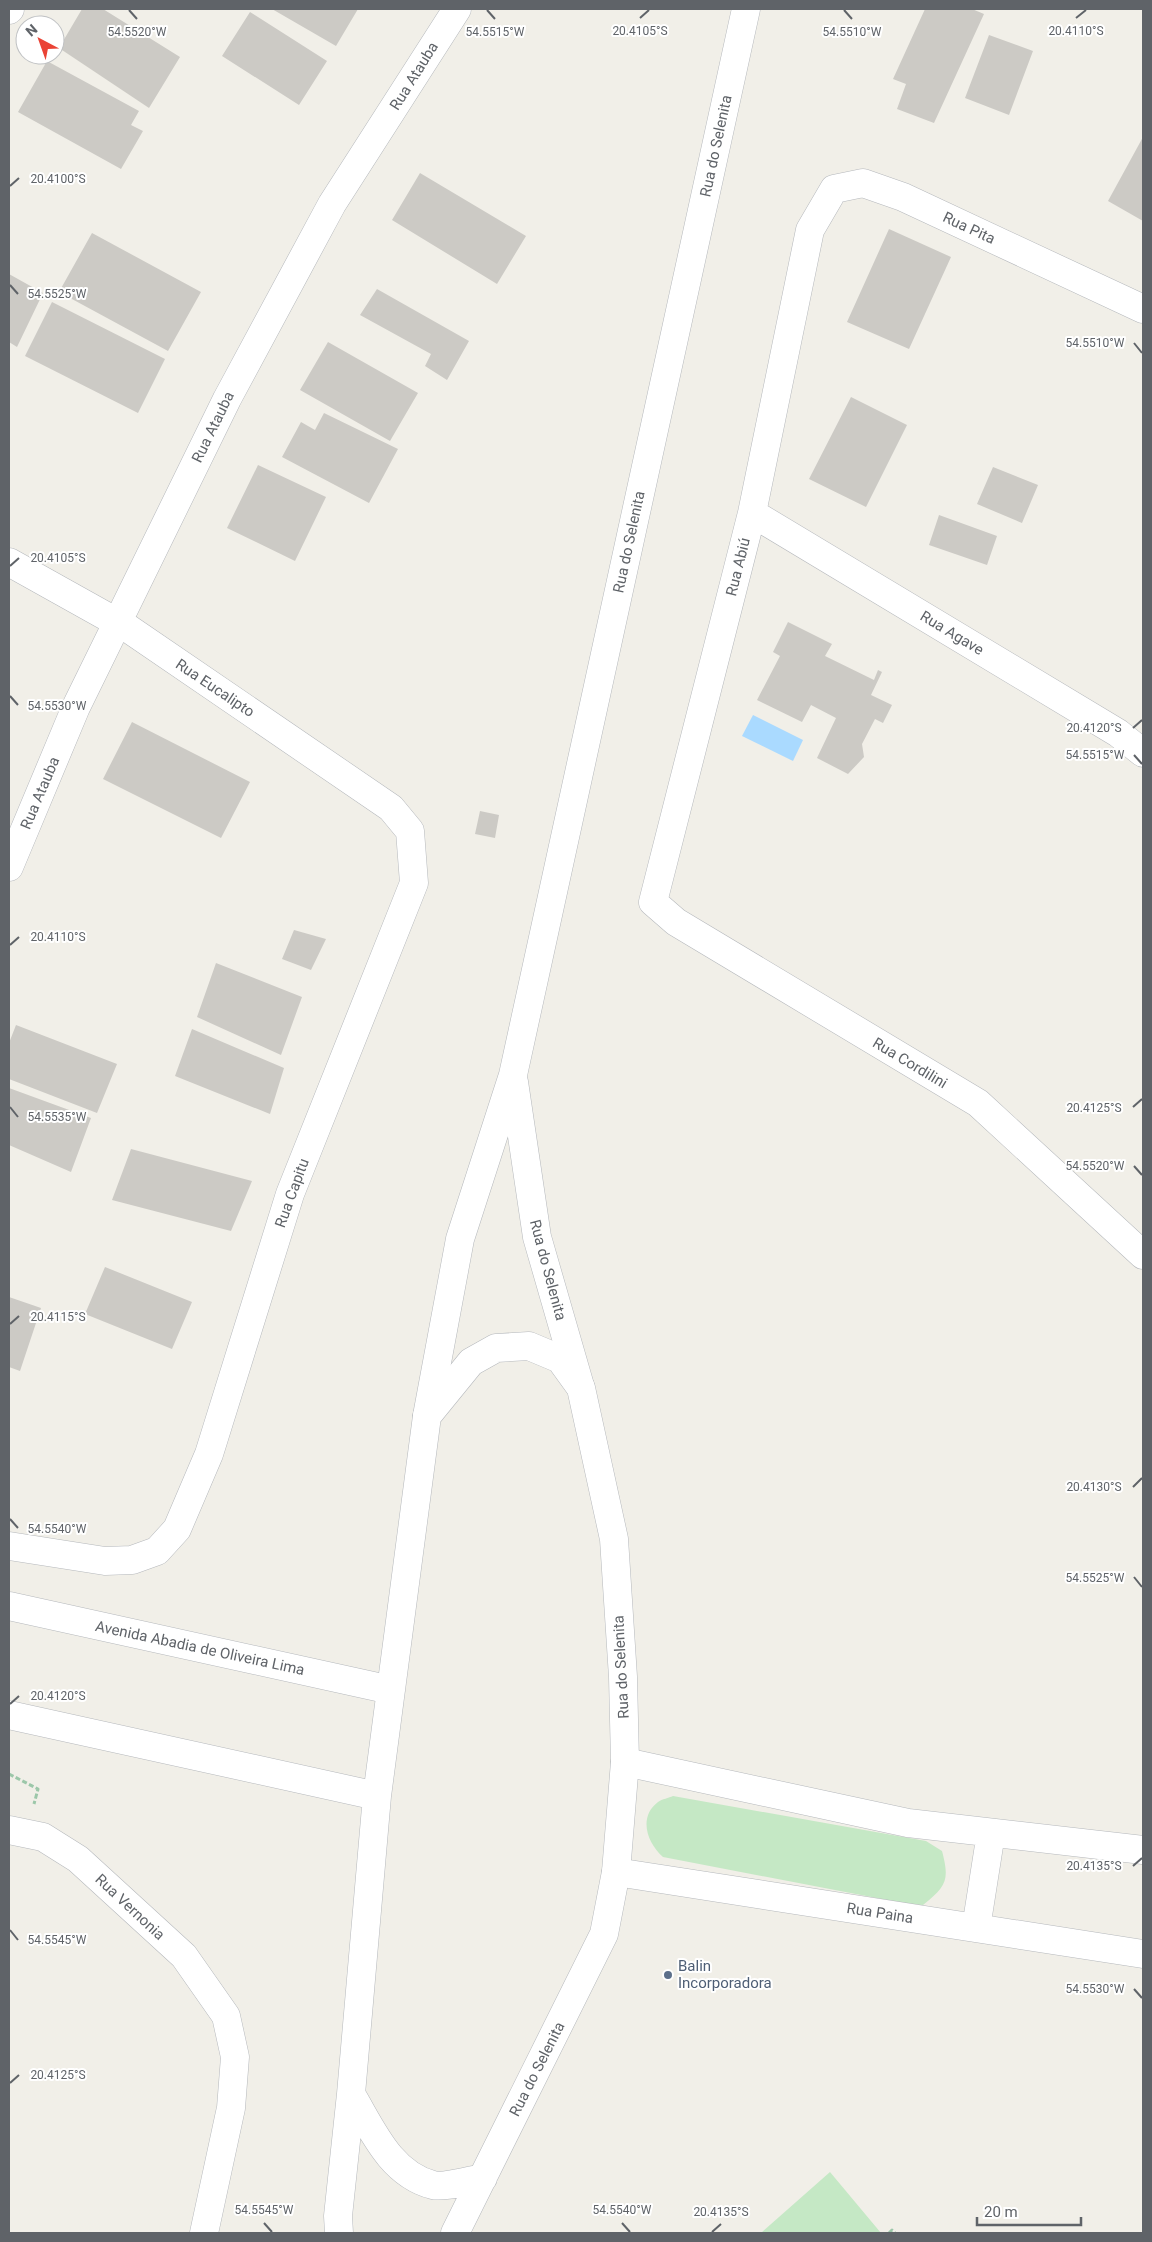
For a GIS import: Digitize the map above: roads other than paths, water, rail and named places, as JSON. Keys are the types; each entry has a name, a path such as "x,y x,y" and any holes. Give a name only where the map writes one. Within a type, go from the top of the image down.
{"street":[{"name":"Rua Atauba","path":"9,867 76,708 227,399 332,204 457,9"},
{"name":"Rua do Selenita","path":"339,2233 338,2216 351,2094 377,1796 427,1416 460,1239 513,1075 746,9"},
{"name":"Rua Pita","path":"810,230 834,189 863,183 903,197 1143,309"},
{"name":"Rua Abiú","path":"653,902 756,515 810,230"},
{"name":"Rua Agave","path":"756,515 1118,733 1143,752"},
{"name":"Rua Eucalipto","path":"9,562 118,623 391,808 410,832"},
{"name":"Rua Capitu","path":"9,1546 105,1561 132,1560 157,1551 177,1529 209,1454 290,1194 414,883 410,832"},
{"name":"Rua Cordilini","path":"653,902 676,922 978,1103 1143,1256"},
{"name":"Rua do Selenita","path":"455,2233 604,1934 616,1872 625,1762 624,1677 614,1539 580,1388 537,1237 513,1075"},
{"path":"427,1416 471,1362 496,1348 529,1346 560,1359 580,1388"},
{"name":"Avenida Abadia de Oliveira Lima","path":"9,1606 391,1690"},
{"path":"9,1715 377,1796"},
{"path":"625,1762 908,1823 1143,1850"},
{"name":"Rua Vernonia","path":"18,1832 43,1837 78,1859 184,1956 226,2016 235,2057 231,2108 204,2233"},
{"path":"976,1928 991,1833"},
{"name":"Rua Paina","path":"616,1872 1143,1954"},
{"path":"351,2094 386,2153 403,2171 435,2186 483,2178"}],"water":[{"path":"753,715 803,740 793,761 742,736"}],"place":[{"name":"Balin Incorporadora","path":"668,1975"}]}
